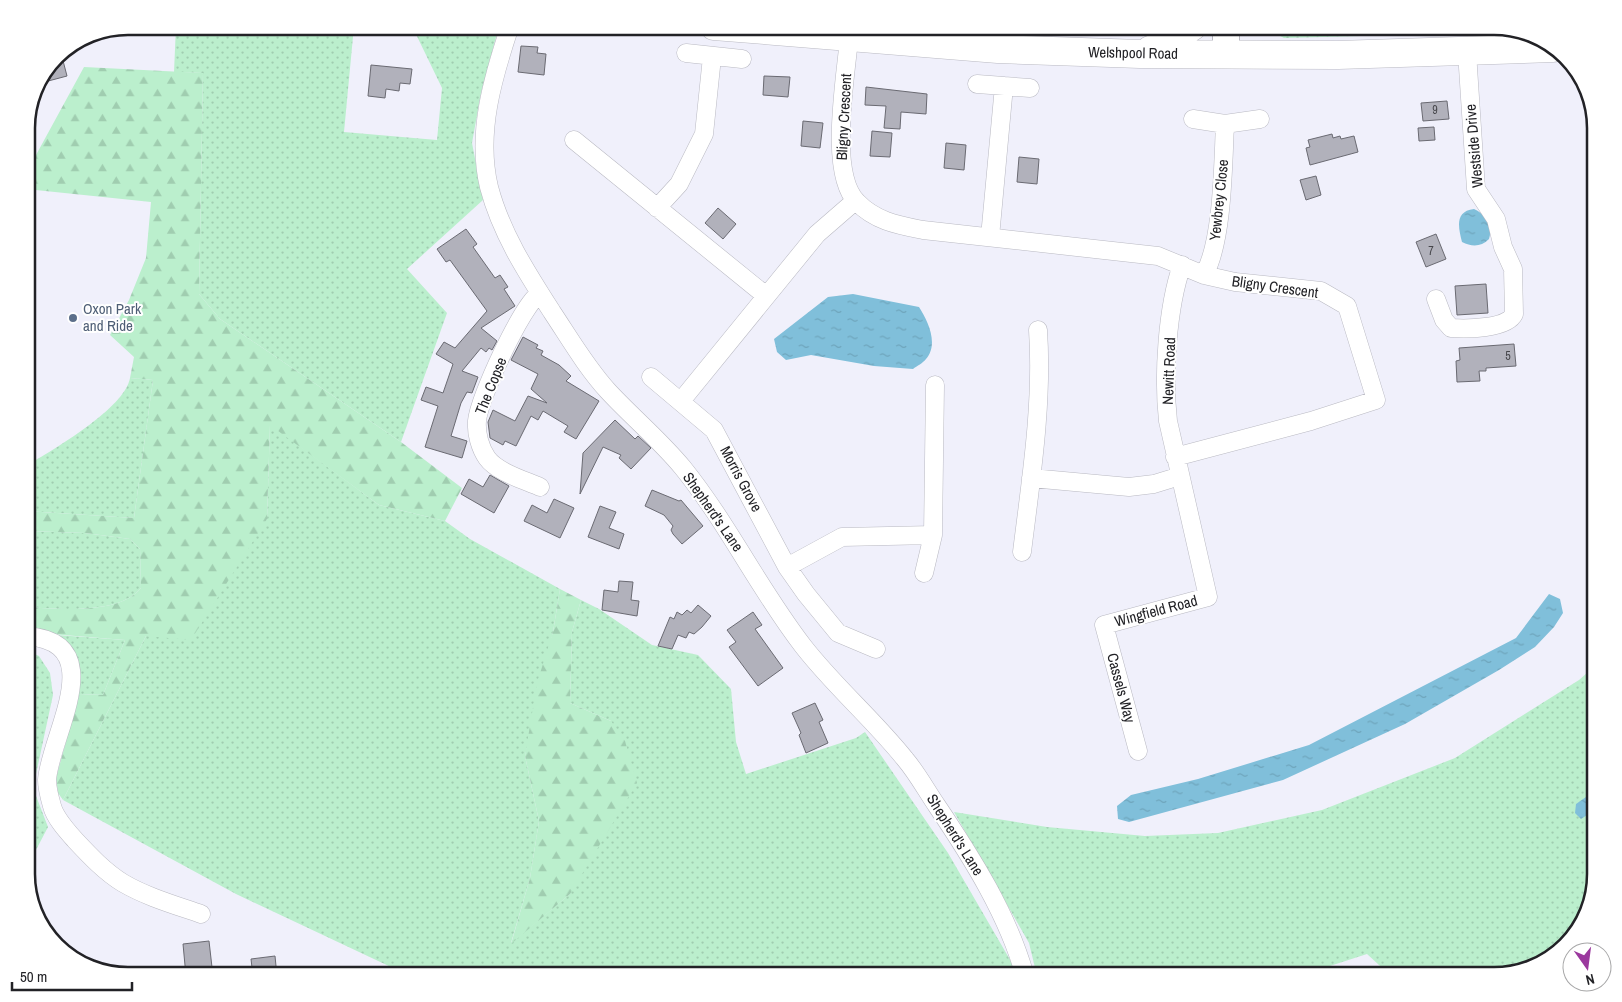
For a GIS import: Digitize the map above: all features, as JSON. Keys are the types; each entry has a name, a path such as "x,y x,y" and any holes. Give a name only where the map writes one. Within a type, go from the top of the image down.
{"main road":[{"name":"Welshpool Road","path":"815,35 998,49 1140,54 1338,55 1542,48"},
{"path":"1140,54 1168,44 1181,35"}],"street":[{"name":"Shepherd's Lane","path":"508,35 486,113 485,162 500,221 540,294 578,353 607,390 681,466 718,514 773,604 802,646 906,760 963,845 992,898 1023,967"},
{"path":"1226,35 1226,54"},
{"name":"Bligny Crescent","path":"849,38 840,148 842,169 855,201 888,223 923,230 1158,256 1204,275 1234,282 1321,291 1346,306 1376,400 1311,421 1176,457"},
{"name":"Westside Drive","path":"1436,298 1444,320 1451,328 1491,326 1507,320 1514,314 1513,269 1503,247 1496,219 1476,189 1467,52"},
{"path":"686,53 742,59"},
{"path":"657,208 679,184 704,134 712,57"},
{"path":"977,84 1030,88"},
{"path":"990,237 1004,86"},
{"path":"1194,119 1225,124 1260,119"},
{"name":"Yewbrey Close","path":"1204,275 1211,262 1217,229 1225,124"},
{"path":"574,140 765,295"},
{"path":"681,401 765,295 817,234 855,201"},
{"name":"Newitt Road","path":"1182,265 1176,282 1165,393 1168,421 1208,597"},
{"name":"The Copse","path":"540,294 533,298 514,333 480,404 477,422 480,442 488,459 540,487"},
{"path":"1022,552 1031,478 1040,357 1038,330"},
{"name":"Morris Grove","path":"651,377 714,430 787,567 838,633 876,649"},
{"path":"924,573 933,536 934,385"},
{"path":"1031,478 1129,487 1154,484 1180,476"},
{"path":"787,567 842,537 933,536"},
{"name":"Wingfield Road","path":"1104,625 1208,597"},
{"name":"Cassels Way","path":"1104,625 1138,751"},
{"path":"35,638 50,641 64,652 70,664 72,686 47,780 52,808 69,834 93,860 123,883 201,914"}],"green space":[{"path":"176,35 353,35 344,132 437,140 442,88 416,35 497,35 481,93 472,143 483,200 407,269 447,313 401,442 220,319 199,294 203,73 174,72"},
{"path":"1278,35 1399,35 1284,38"},
{"path":"84,67 203,73 199,294 220,319 401,442 462,488 445,521 379,505 270,425 267,519 191,640 146,636 63,800 58,793 56,778 79,694 103,695 125,640 35,633 35,608 88,608 118,603 131,597 141,588 140,549 130,539 85,533 35,531 35,512 134,518 153,380 130,378 134,357 110,335 129,300 146,258 151,202 35,190 35,157"},
{"path":"130,378 153,380 134,518 35,512 35,460 102,415 125,390"},
{"path":"270,424 379,505 445,521 470,539 560,589 553,632 525,756 539,821 530,878 511,943 570,894 611,721 570,703 572,632 581,600 599,609 652,645 698,655 731,689 736,742 746,774 856,738 865,732 948,853 1014,967 391,967 236,894 63,800 146,636 267,519"},
{"path":"35,531 85,533 130,539 140,549 141,588 131,597 118,603 104,606 55,609 35,608"},
{"path":"560,589 581,600 572,632 570,703 611,721 625,741 637,783 570,894 511,944 530,878 539,821 525,756 537,683 553,632"},
{"path":"57,635 125,640 103,695 79,694 79,676 76,662 69,649"},
{"path":"35,654 39,656 50,673 53,695 35,779"},
{"path":"1587,673 1587,874 1584,898 1575,920 1560,940 1540,955 1518,964 1494,967 1381,967 1367,954 1327,967 1035,967 1029,943 954,812 1047,827 1145,836 1218,833 1322,810 1455,758 1579,680"},
{"path":"35,793 48,827 35,852"}],"water":[{"path":"1474,209 1488,221 1490,234 1489,239 1483,244 1469,245 1462,242 1459,221 1464,213"},
{"path":"853,294 919,307 929,326 932,340 930,353 925,360 913,369 874,366 811,355 786,360 777,352 774,339 828,297"},
{"path":"1549,594 1560,599 1563,613 1554,627 1535,647 1405,724 1283,780 1129,822 1118,819 1117,806 1131,795 1198,779 1309,745 1516,638"},
{"path":"1587,796 1587,815 1581,819 1575,813 1576,804"}],"building":[{"path":"521,46 538,47 537,53 546,54 544,75 518,72"},
{"path":"63,61 67,76 48,81"},
{"path":"371,65 412,69 410,84 400,83 399,91 386,89 385,98 368,96"},
{"path":"764,76 790,77 788,97 763,95"},
{"path":"866,87 927,94 926,114 901,112 900,129 884,128 886,106 865,105"},
{"path":"1447,101 1449,119 1423,121 1421,103"},
{"path":"803,121 823,123 820,148 801,146"},
{"path":"1434,127 1435,140 1419,141 1418,128"},
{"path":"872,131 892,133 890,157 870,156"},
{"path":"1332,134 1333,138 1340,136 1341,139 1354,136 1358,152 1310,165 1306,148 1310,147 1308,140"},
{"path":"946,143 966,145 964,170 944,168"},
{"path":"1019,157 1039,159 1037,184 1017,182"},
{"path":"1316,176 1321,195 1306,200 1300,180"},
{"path":"718,208 736,224 723,239 705,223"},
{"path":"466,229 477,244 473,247 495,278 500,275 508,287 504,289 515,306 481,328 497,341 492,350 489,348 486,352 481,348 462,371 478,377 472,393 467,392 461,403 451,436 467,441 462,458 425,447 438,406 421,400 426,387 443,393 453,364 436,354 444,342 455,348 487,311 450,260 446,262 437,249"},
{"path":"1436,234 1446,259 1426,267 1416,242"},
{"path":"1486,284 1488,313 1457,315 1455,286"},
{"path":"523,337 538,345 536,348 543,351 541,355 559,365 571,376 566,381 599,401 576,439 564,432 568,426 543,411 538,420 531,416 516,446 505,441 503,445 490,438 488,422 493,410 515,421 528,396 547,403 531,389 538,374 511,360"},
{"path":"1514,344 1516,366 1486,368 1486,371 1479,371 1480,381 1457,382 1456,361 1460,360 1459,348"},
{"path":"615,420 635,439 638,436 651,448 631,469 619,458 621,455 603,447 580,494 583,453"},
{"path":"490,475 509,486 494,513 461,494 469,479 483,487"},
{"path":"652,490 679,501 681,500 703,526 682,544 673,534 671,530 673,526 664,515 645,506"},
{"path":"554,499 574,508 560,538 524,521 532,505 547,513"},
{"path":"600,506 616,512 609,528 624,534 619,549 588,537"},
{"path":"619,581 633,582 631,600 639,601 637,616 602,610 604,590 618,592"},
{"path":"698,605 711,616 702,627 694,634 689,632 686,638 678,635 672,649 658,646 670,617 674,619 677,612 682,615 687,610 691,613"},
{"path":"753,612 762,625 755,629 783,668 758,686 729,647 736,642 727,630"},
{"path":"815,703 823,720 819,722 828,743 806,753 799,735 801,733 792,713"},
{"path":"209,941 212,967 185,967 183,944"},
{"path":"275,956 276,967 252,967 251,959"}],"place":[{"name":"Oxon Park and Ride","path":"73,318"}]}
